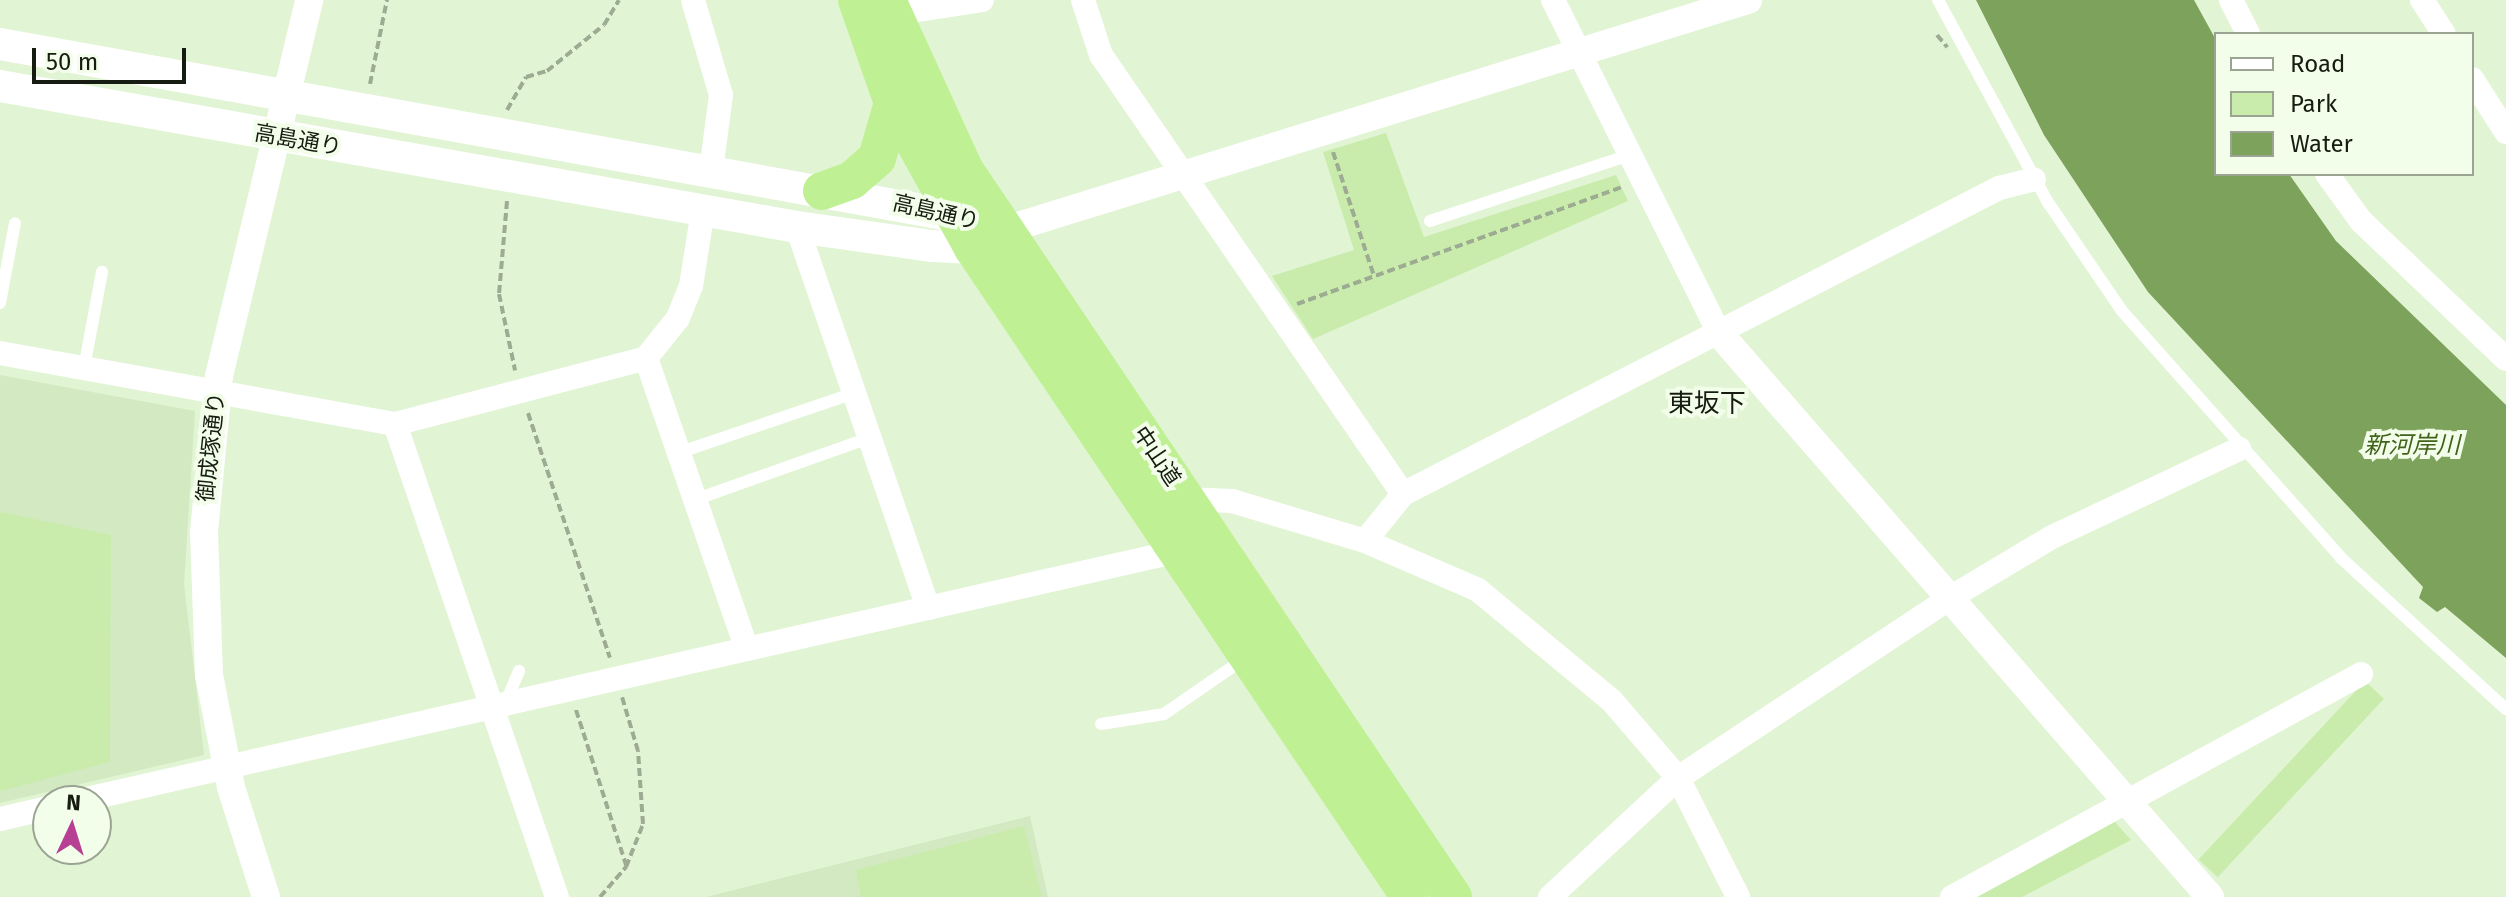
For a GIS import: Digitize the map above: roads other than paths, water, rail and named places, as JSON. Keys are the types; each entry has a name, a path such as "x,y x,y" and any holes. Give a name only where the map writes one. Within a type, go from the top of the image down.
{"highway":[{"name":"中山道","path":"857,0 893,103 951,213 1410,897"},
{"name":"中山道","path":"890,7 943,131 1005,230 1453,897"},
{"path":"822,191 852,180 877,158 893,103"}],"main road":[{"name":"高島通り","path":"0,44 951,213 1005,230"},
{"name":"高島通り","path":"0,86 797,227 973,248 1005,230"}],"street":[{"name":"御成塚通り","path":"266,897 227,767 209,675 202,580 217,391 309,0"},
{"path":"693,0 721,95 711,171"},
{"path":"890,7 982,0"},
{"path":"1083,0 1101,55 1403,494"},
{"path":"1553,0 1719,333 2210,897"},
{"path":"1005,230 1748,0"},
{"path":"2231,0 2247,32"},
{"path":"2422,0 2443,32"},
{"path":"2474,82 2506,132"},
{"path":"2328,176 2361,221 2497,333 2506,359"},
{"path":"1365,541 1403,494 1999,188 2034,179"},
{"path":"0,353 395,424 646,358 678,318 691,286 703,210"},
{"path":"797,227 857,392 928,608"},
{"path":"646,358 747,649"},
{"path":"395,424 499,706 557,897"},
{"path":"1550,897 1678,778 1948,599 2052,537 2239,449"},
{"path":"1186,499 1232,501 1365,541 1478,590 1612,701 1678,778 1738,897"},
{"path":"112,793 1178,551"},
{"path":"1952,897 2361,674"},
{"path":"0,819 32,812"}],"lane":[{"path":"1938,0 2034,179 2122,311 2239,449 2379,597 2506,709"},
{"path":"1430,221 1630,155"},
{"path":"0,303 15,223"},
{"path":"84,368 102,272"},
{"path":"678,453 857,392"},
{"path":"694,500 872,437"},
{"path":"1101,724 1164,714 1248,656"},
{"path":"499,706 519,671"}],"water":[{"name":"新河岸川","path":"1976,0 2194,0 2214,36 2214,176 2290,176 2336,241 2506,405 2506,658 2445,607 2437,612 2419,598 2423,587 2148,292 2044,135"}],"district":[{"name":"東坂下","path":"1707,404"}]}
